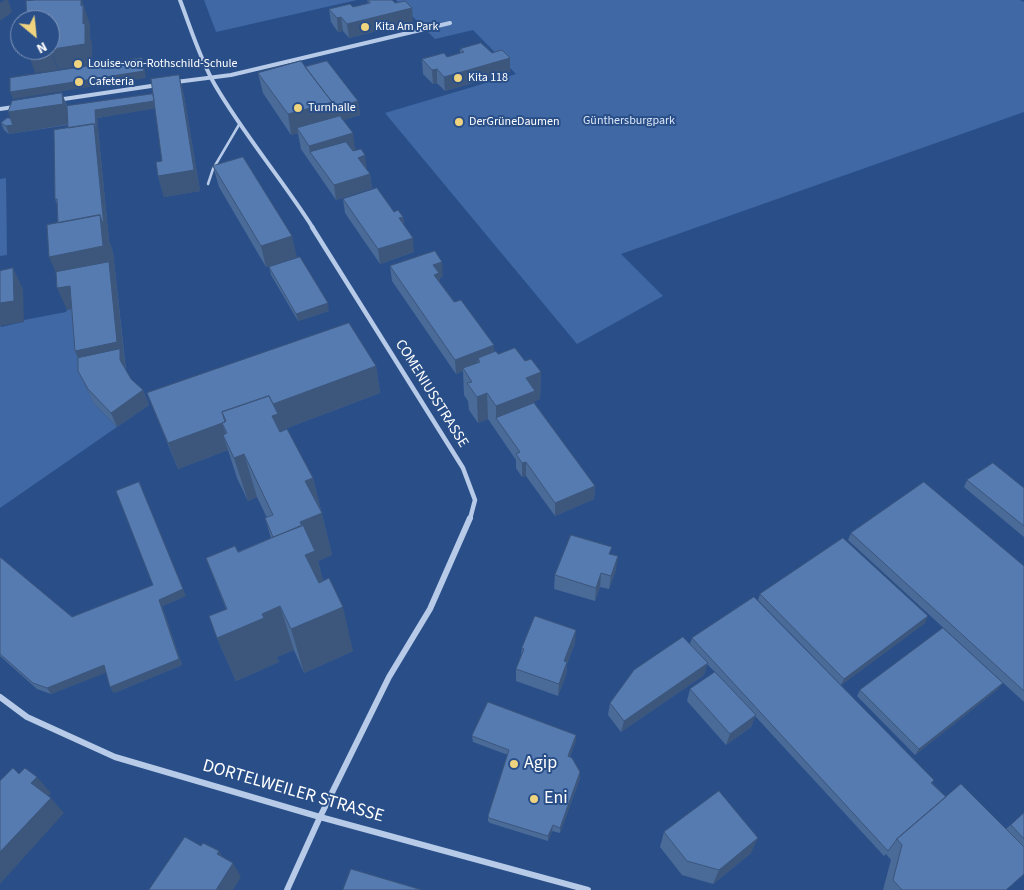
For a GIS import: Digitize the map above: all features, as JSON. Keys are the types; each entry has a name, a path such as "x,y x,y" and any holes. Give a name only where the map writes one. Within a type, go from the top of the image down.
{"street":[{"name":"COMENIUSSTRASSE","path":"180,0 190,30 210,76 310,224 463,468 475,500 467,528 430,609 390,677 320,817 287,890"},
{"path":"172,82 231,75 450,23"},
{"path":"48,102 162,84"},
{"path":"0,109 19,106"},
{"name":"DORTELWEILER STRASSE","path":"0,697 27,717 115,757 320,817 588,890"}],"lane":[{"path":"208,184 213,169 240,123"}],"green space":[{"path":"204,0 357,0 216,32"},
{"name":"Günthersburgpark","path":"396,0 1020,0 1024,2 1024,112 621,254 663,296 577,344 385,113 516,74 473,30 435,39"},
{"path":"6,178 7,255 0,256 0,179"},
{"path":"79,307 85,385 94,404 117,427 0,508 0,324 1,327 23,322 24,320 66,312 67,310"}],"building":[{"path":"81,0 81,6 83,5 83,24 85,23 85,44 60,48 60,10 26,10 26,1"},
{"path":"368,0 392,0 395,3 405,1 412,8 347,24 341,17 337,18 329,9 350,4 353,7 370,3"},
{"path":"481,43 492,53 502,50 510,58 444,77 437,69 432,70 422,59 444,53 447,57 464,52 460,49"},
{"path":"142,58 144,71 10,92 10,78"},
{"path":"301,61 332,102 288,114 258,73"},
{"path":"327,61 358,101 333,108 332,102 305,67"},
{"path":"179,75 194,170 158,176 156,162 162,161 151,79"},
{"path":"62,93 63,104 8,112 12,101"},
{"path":"153,94 154,101 95,110 96,130 94,124 68,128 67,106"},
{"path":"340,116 353,133 309,146 297,128"},
{"path":"10,118 13,125 6,126 1,123"},
{"path":"94,124 104,227 100,215 58,223 57,199 55,199 54,130"},
{"path":"346,142 353,151 361,149 365,155 358,158 370,174 334,185 310,152"},
{"path":"243,157 292,236 261,246 213,166"},
{"path":"377,188 394,212 398,210 403,217 399,218 413,238 378,249 343,199"},
{"path":"100,215 103,246 49,257 47,225"},
{"path":"435,251 442,262 433,265 439,273 434,275 454,302 461,300 494,345 455,360 390,266"},
{"path":"300,257 328,303 296,314 269,267"},
{"path":"109,262 117,342 75,351 70,286 57,288 56,272"},
{"path":"13,268 14,301 0,303 0,271"},
{"path":"349,323 376,366 273,404 269,396 222,412 225,422 168,443 147,393"},
{"path":"515,348 525,361 531,359 541,372 526,378 535,391 496,406 487,393 477,397 467,383 472,382 463,368 480,362 478,358 496,351 498,354"},
{"path":"120,349 120,360 131,379 143,390 111,413 88,389 78,371 78,358"},
{"path":"269,396 278,414 272,416 280,432 287,429 313,478 305,481 322,513 300,522 302,526 273,537 265,518 273,515 244,454 234,458 223,435 227,433 222,423 226,421 222,412"},
{"path":"534,403 595,486 555,503 526,462 522,463 516,454 520,452 496,418"},
{"path":"993,463 1024,488 1024,526 967,480"},
{"path":"139,482 183,589 159,600 179,659 110,687 104,665 47,688 33,683 0,654 0,557 72,617 153,585 116,491"},
{"path":"924,482 1024,566 1024,691 851,533"},
{"path":"303,525 315,551 305,555 319,583 329,578 343,607 291,629 280,606 262,614 264,618 217,638 209,616 227,609 206,558 235,546 238,552"},
{"path":"571,535 612,547 609,554 618,556 611,576 601,573 596,588 555,575"},
{"path":"843,538 928,616 844,679 760,594"},
{"path":"754,597 934,780 931,783 946,797 897,839 888,851 692,638"},
{"path":"535,616 576,630 564,661 567,662 559,684 516,669"},
{"path":"943,628 1003,683 919,749 860,690"},
{"path":"683,637 708,663 624,721 610,703 634,670"},
{"path":"715,672 756,715 730,734 690,689"},
{"path":"488,702 576,735 568,756 572,758 580,772 560,828 553,825 548,836 489,818 488,816 509,750 472,736"},
{"path":"13,768 19,774 25,768 37,777 31,783 51,798 0,852 0,781"},
{"path":"961,784 1024,847 1024,874 1006,890 902,890 893,880 902,845 897,839"},
{"path":"719,791 758,838 719,870 687,861 664,832"},
{"path":"1024,813 1024,839 1011,825"},
{"path":"185,837 201,846 203,843 219,851 217,854 233,863 216,890 149,890"},
{"path":"351,869 422,890 343,890"}],"place":[{"name":"Kita Am Park","path":"365,27"},
{"name":"Louise-von-Rothschild-Schule","path":"78,64"},
{"name":"Kita 118","path":"458,78"},
{"name":"Cafeteria","path":"79,82"},
{"name":"Turnhalle","path":"298,108"},
{"name":"DerGrüneDaumen","path":"459,122"},
{"name":"Agip","path":"514,764"},
{"name":"Eni","path":"534,799"}]}
